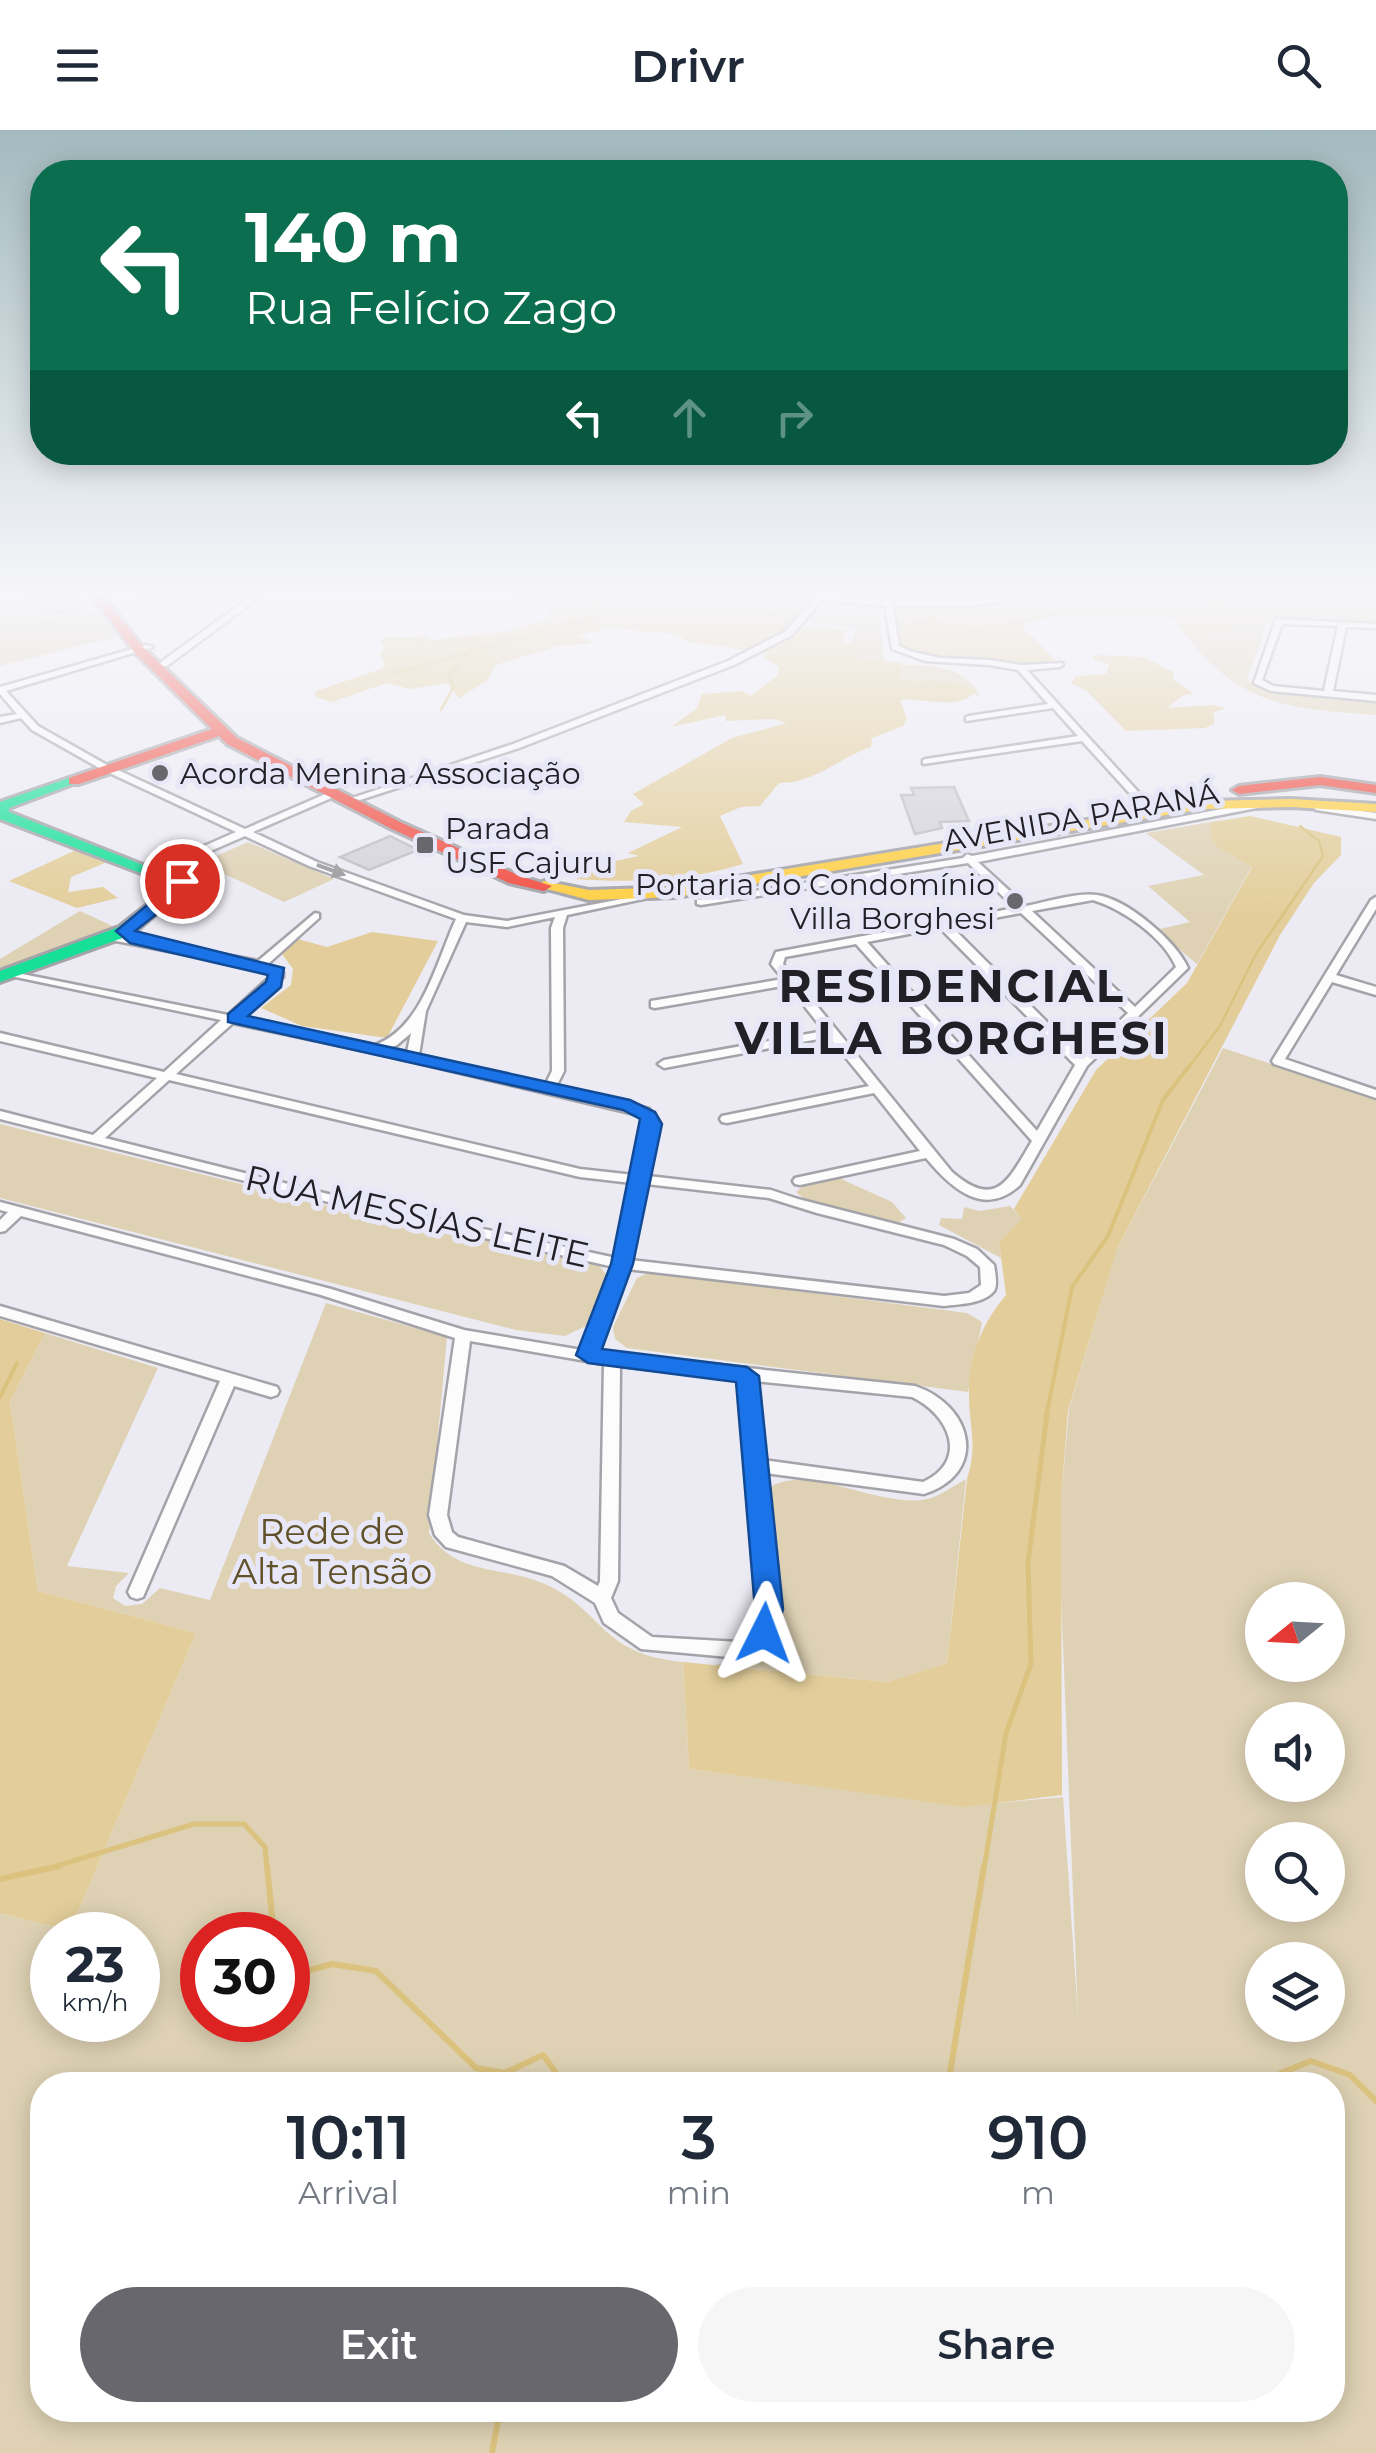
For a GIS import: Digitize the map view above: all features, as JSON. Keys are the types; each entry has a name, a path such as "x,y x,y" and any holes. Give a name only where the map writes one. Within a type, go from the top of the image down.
{"main road":[{"name":"AVENIDA PARANÁ","path":"192,698 232,741 333,794 515,880 589,894 653,894 934,849 970,854 1153,812 1282,796 1320,781 1375,802"},
{"name":"AVENIDA PARANÁ","path":"206,698 273,752 357,798 528,876 613,889 774,870 1146,806 1282,796"},
{"path":"5,975 46,972 124,936 183,884 0,814 8,803 222,730 236,732 273,752"}],"street":[{"path":"8,698 36,728 107,768 242,832 462,918 499,926 653,894"},
{"path":"357,798 516,746 638,698"},
{"path":"1049,698 1146,806"},
{"path":"969,718 1056,706"},
{"path":"0,720 24,715"},
{"path":"926,762 1084,738"},
{"path":"156,871 333,794"},
{"path":"702,902 970,854 1136,1014"},
{"path":"1093,897 1112,900 1182,961 1182,968 1153,1000 1082,1064 1013,1185 1002,1193 983,1196 964,1191 930,1153 790,981 776,958 1026,910 1093,897"},
{"path":"1375,901 1278,1061 1376,1094"},
{"path":"550,1087 558,1072 557,928 562,913"},
{"path":"260,965 315,916"},
{"path":"376,1048 400,1039 421,1008 462,918"},
{"path":"532,919 550,921 557,928"},
{"path":"944,926 1082,1064"},
{"path":"96,1139 278,979 278,972 260,965 124,936"},
{"path":"860,941 1039,1141"},
{"path":"46,972 630,1106 648,1116 652,1124 622,1264 588,1355"},
{"path":"1329,977 1376,991"},
{"path":"654,1004 790,981"},
{"path":"1112,989 1153,1000"},
{"path":"412,1057 421,1008"},
{"path":"664,1064 832,1033"},
{"path":"0,1037 580,1173 638,1178"},
{"path":"1057,1040 1096,1050"},
{"path":"727,1119 878,1088"},
{"path":"1006,1104 1050,1119"},
{"name":"RUA MESSIAS LEITE","path":"0,1115 364,1206 622,1264 958,1302 989,1287 987,1265 964,1246 797,1207 754,1190 638,1178"},
{"path":"800,1181 930,1153"},
{"path":"0,1206 326,1292 464,1336 612,1360 926,1395 954,1426 958,1450 954,1473 943,1484 901,1488 754,1465"},
{"path":"0,1228 18,1212"},
{"path":"0,1311 271,1391"},
{"path":"464,1336 438,1515 444,1534 452,1542 558,1570 602,1598 611,1618 648,1644 740,1650 755,1644 764,1633 769,1609 747,1376"},
{"path":"602,1598 609,1580 612,1360"},
{"path":"138,1592 230,1378"}],"green space":[{"path":"1267,698 1376,700 1376,715 1319,710"},
{"path":"1228,819 1212,822 1209,832 1217,846 1252,866 1197,964 1156,930 1190,922 1148,886 1204,875 1146,833"},
{"path":"248,842 334,879 284,902 201,863"},
{"path":"80,911 119,929 7,970 0,967 0,959"},
{"name":"Rede de Alta Tensão","path":"1223,1048 1376,1099 1376,2453 0,2453 0,1913 30,1921 30,2042 160,2042 160,1912 78,1912 196,1633 38,1591 10,1402 45,1333 158,1368 67,1566 129,1573 116,1586 113,1598 125,1606 142,1604 160,1588 210,1600 326,1303 447,1337 429,1533 440,1547 466,1563 545,1584 580,1606 618,1641 655,1657 683,1662 689,1769 965,1806 1063,1797 1078,2017 1061,1595 1061,1501 1069,1409 1116,1251"},
{"path":"0,1124 361,1214 583,1260 598,1264 609,1278 588,1325 565,1336 516,1330 0,1198"},
{"path":"839,1178 892,1202 906,1218 898,1223 806,1200 796,1192 806,1184"},
{"path":"1010,1206 1023,1219 999,1242 1001,1258 939,1225 941,1218 962,1219 964,1207 980,1211"},
{"path":"651,1272 967,1313 982,1322 968,1392 627,1348 615,1339 613,1327 637,1278"},
{"path":"966,1479 947,1663 887,1682 715,1665 762,1654 774,1636 779,1595 767,1530 769,1488 785,1481 804,1480 913,1500 931,1498"}],"shaded area":[{"path":"700,698 966,698 951,702 900,700 907,719 903,726 872,738 871,747 815,775 779,783 760,806 741,807 720,816 743,864 660,879 576,879 610,862 639,856 628,853 682,827 624,822 631,811 644,804 633,794 732,738 787,723 772,719 726,721 725,715 671,727 697,708"},
{"path":"1094,698 1179,698 1167,708 1225,708 1213,713 1215,723 1205,728 1126,731"},
{"path":"1250,816 1341,837 1341,855 1314,883 1280,935 1117,1249 1068,1411 1061,1501 1062,1795 965,1807 689,1769 683,1662 887,1682 947,1663 972,1456 971,1366 984,1328 1006,1295 999,1242 1022,1219 1014,1209 1096,1070 1187,983 1252,867 1216,846 1209,832 1212,822"},
{"path":"78,849 110,861 71,877 68,892 103,887 118,898 77,908 9,881"},
{"path":"372,932 438,941 387,1038 302,1026 261,1008 291,985 293,969 282,954 298,939 327,947"},
{"path":"0,1319 45,1333 10,1402 38,1591 196,1633 78,1912 30,1912 30,1921 0,1913"}],"building":[{"path":"954,787 969,821 940,822 942,828 915,834 901,795 914,795 911,788"},
{"path":"390,836 418,850 369,870 340,857"}],"waterway":[{"path":"441,710 447,698"},
{"path":"1188,1068 1220,1026 1256,954 1323,856 1319,841 1300,826"},
{"path":"1046,1417 1072,1287 1108,1236 1163,1100 1190,1065"},
{"path":"0,1397 17,1363"},
{"path":"984,1869 1006,1733 1031,1664 1028,1562 1047,1414"},
{"path":"51,1868 194,1824 244,1824 265,1847 267,1869"},
{"path":"51,1868 59,1866"},
{"path":"267,1866 272,1912"},
{"path":"950,2072 984,1866"},
{"path":"0,1879 51,1868"},
{"path":"47,1869 51,1868"},
{"path":"310,1970 332,1964 376,1971 476,2068 499,2072"},
{"path":"507,2072 543,2055 555,2072"},
{"path":"1284,2072 1311,2061 1342,2072"},
{"path":"1345,2073 1376,2101"},
{"path":"492,2453 498,2422"}],"traffic: fast":[{"path":"0,977 125,931 183,884 1,814 2,806 74,781"}],"traffic: slow":[{"path":"544,886 589,895 676,892 1203,805 1291,803 1376,808"}],"traffic: jam":[{"path":"188,698 232,741 395,825 515,880 544,886"},
{"path":"74,781 222,730"},
{"path":"1239,790 1320,781 1376,789"}],"place":[{"name":"Acorda Menina Associação","path":"160,773"},
{"name":"Parada USF Cajuru","path":"425,845"},
{"name":"Portaria do Condomínio Villa Borghesi","path":"1015,901"}],"district":[{"name":"RESIDENCIAL VILLA BORGHESI","path":"952,1011"}],"route":[{"path":"182,881 181,888 124,931 136,940 278,972 275,984 234,1018 630,1106 648,1116 652,1124 622,1264 588,1355 747,1376 769,1609 764,1633"}]}
